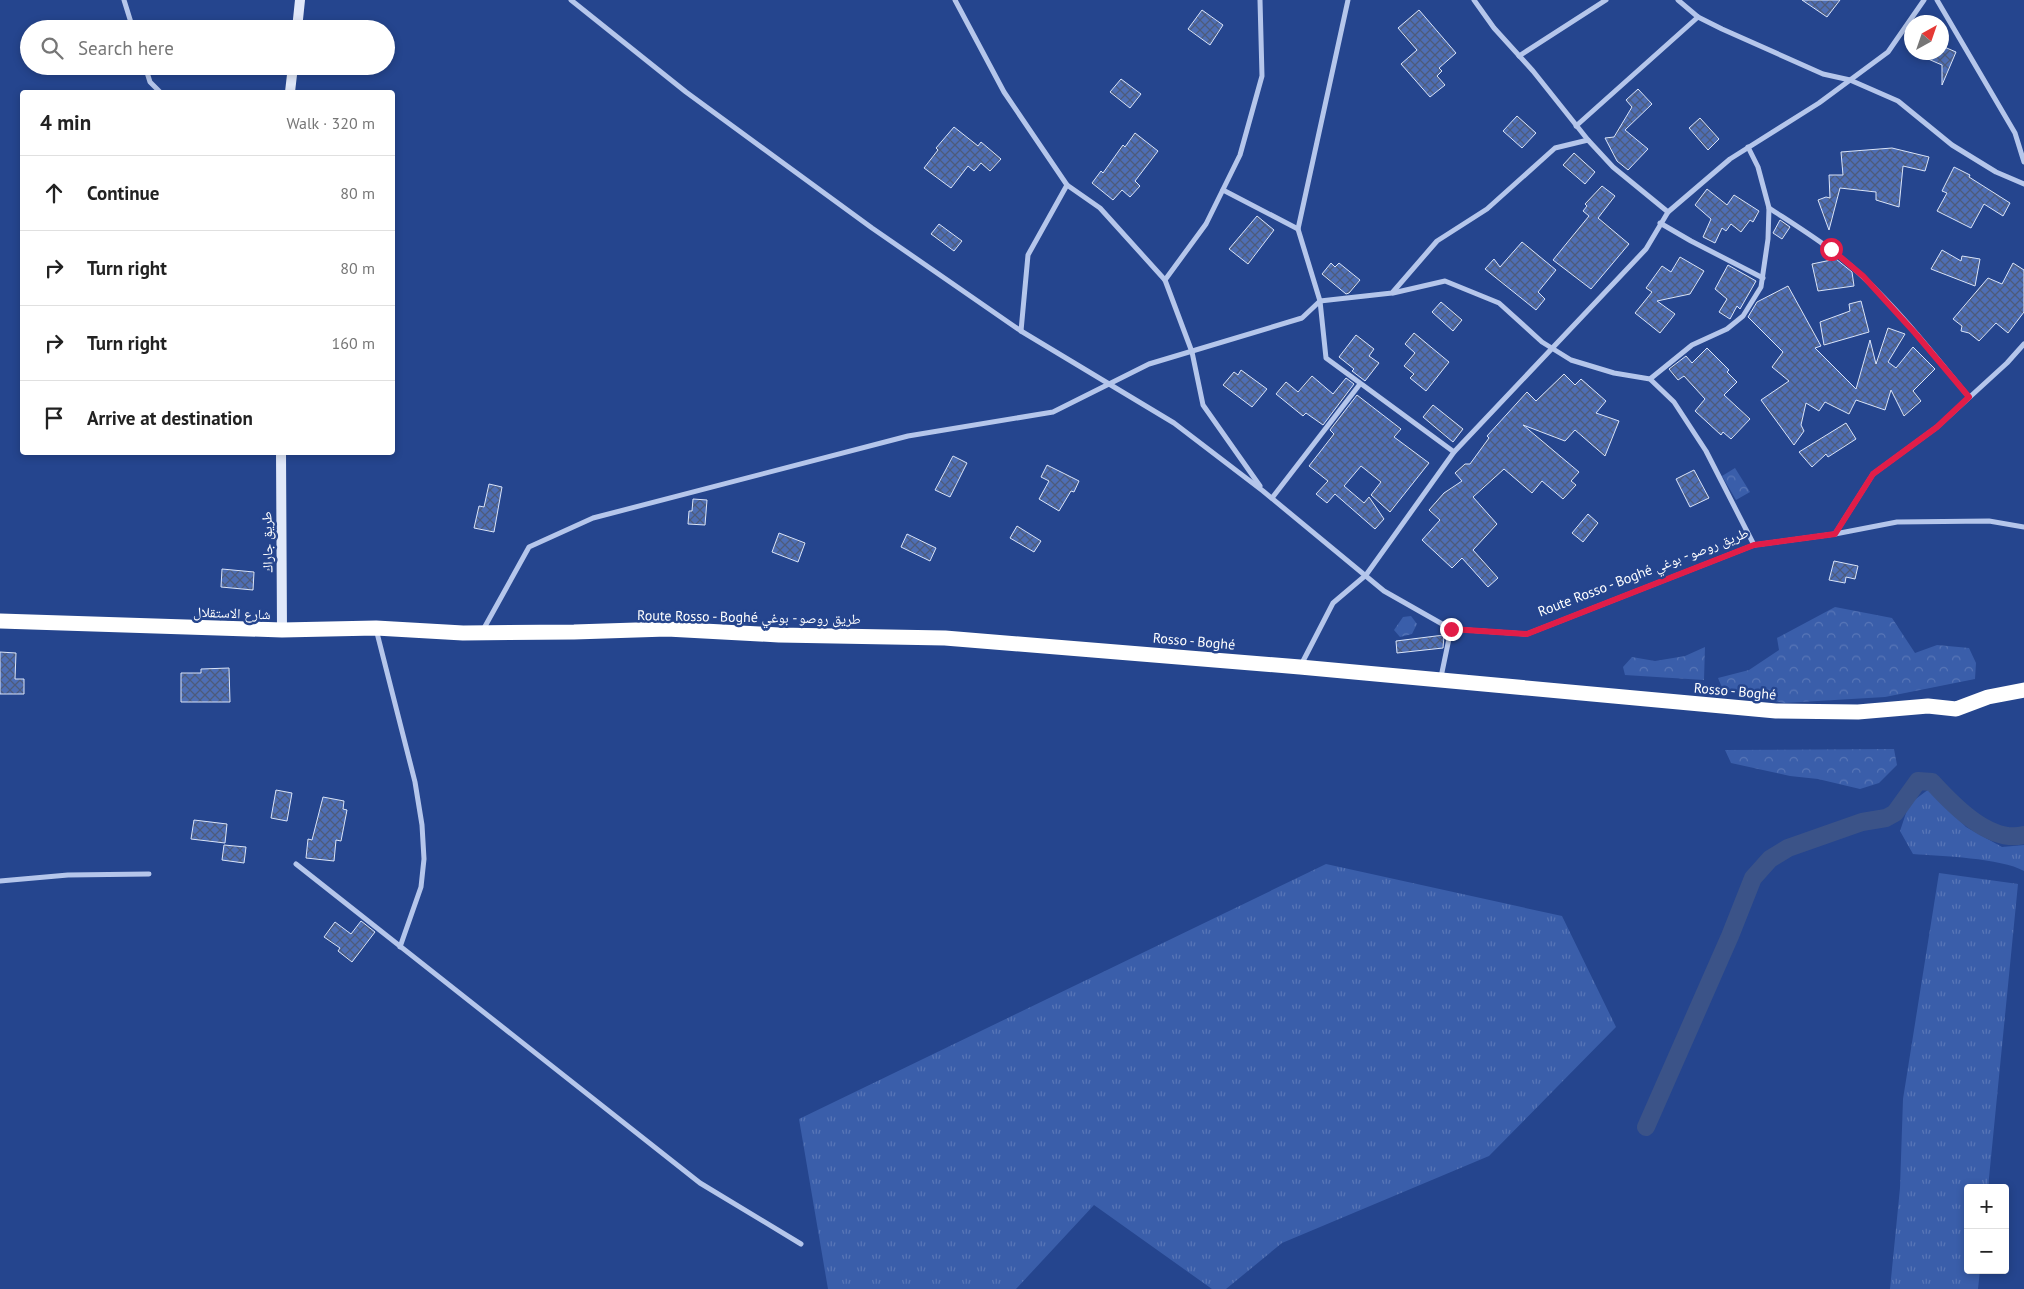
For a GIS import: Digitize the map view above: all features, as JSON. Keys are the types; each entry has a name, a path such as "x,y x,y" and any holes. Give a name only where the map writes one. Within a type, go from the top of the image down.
{"highway":[{"name":"شارع الاستقلال","path":"0,621 282,630 376,628 482,633"},
{"name":"Rosso - Boghé","path":"482,633 667,629 780,635 945,638 1300,667 1776,711 1858,712 1928,706 1956,709 1988,697 2024,690"}],"street":[{"path":"124,0 130,20"},
{"path":"298,20 300,0"},
{"path":"571,0 702,103 872,228 1021,331 1174,423 1264,491 1366,574 1384,591 1451,629 1441,680"},
{"path":"955,0 1004,92 1067,186 1100,208 1165,280 1192,352 1203,404 1264,491"},
{"path":"1165,280 1206,224 1240,155 1262,76 1260,0"},
{"path":"1348,0 1298,229 1320,301 1326,358 1454,452"},
{"path":"1474,0 1494,28 1588,140 1613,167 1668,212"},
{"path":"1519,56 1606,0"},
{"path":"1678,0 1698,17 1823,74 1850,80 1898,100 1952,145 1996,172 2024,184"},
{"path":"1300,667 1333,603 1366,574 1454,452 1646,249 1668,212 1730,159 1819,103 1888,52 1924,0"},
{"path":"1937,0 2015,133 2024,162"},
{"path":"1576,126 1698,17"},
{"path":"148,75 150,82 158,90"},
{"path":"290,90 292,75"},
{"path":"1392,293 1437,241 1487,210 1555,148 1588,140"},
{"path":"1650,379 1692,345 1727,329 1744,316 1761,287 1769,208 1758,167 1748,147"},
{"path":"1021,331 1028,255 1067,186"},
{"path":"1222,190 1298,229"},
{"path":"1769,208 1831,249 1863,276 1915,333 1969,397"},
{"path":"1660,223 1690,241 1763,278"},
{"path":"482,633 529,547 593,518 908,436 1053,412 1149,364 1302,318 1320,301 1392,293 1445,281 1499,304 1542,342 1571,360 1614,373 1650,379 1674,402 1706,451 1754,545"},
{"path":"1835,534 1873,474 1937,427 2024,344"},
{"path":"1272,498 1360,384"},
{"name":"طريق جاراك","path":"281,455 282,630"},
{"name":"Route Rosso - Boghé طريق روصو - بوغي","path":"1451,629 1527,634 1754,545 1835,534 1897,522 1989,521 2024,528"},
{"path":"376,628 415,782 422,825 424,859 421,888 400,948"},
{"path":"296,864 700,1183 801,1244"},
{"path":"0,880 68,875 149,874"}],"green space":[{"path":"1735,468 1750,492 1736,500 1722,476"},
{"path":"1835,607 1892,618 1915,653 1937,645 1969,648 1976,663 1975,679 1885,697 1784,703 1723,690 1718,678 1749,670 1779,650 1777,638"},
{"path":"1411,616 1417,624 1412,634 1400,637 1394,630 1403,617"},
{"path":"1705,647 1704,680 1625,675 1623,667 1632,657 1655,661 1685,656"},
{"path":"1894,749 1897,765 1879,783 1860,789 1818,779 1790,776 1731,763 1725,750"},
{"path":"1929,789 1966,827 2002,847 2024,845 2024,871 1986,860 1913,854 1900,831 1909,804"},
{"path":"1326,864 1562,916 1616,1027 1489,1156 1282,1243 1226,1289 1212,1289 1094,1205 1016,1289 828,1289 799,1119"},
{"path":"1939,873 2018,884 1988,1184 1964,1184 1964,1274 1980,1274 1978,1289 1890,1289 1900,1188 1903,1099"}],"building":[{"path":"1802,0 1840,0 1827,17"},
{"path":"1202,10 1223,25 1210,45 1188,29"},
{"path":"1419,10 1456,53 1439,68 1442,71 1437,76 1445,85 1430,97 1401,64 1417,50 1398,28"},
{"path":"1949,49 1956,52 1942,85 1942,65 1930,60 1949,60"},
{"path":"1121,79 1141,94 1130,108 1110,92"},
{"path":"1638,89 1652,104 1625,130 1648,149 1628,170 1617,161 1605,138 1614,137 1632,107 1626,100"},
{"path":"1517,116 1536,133 1522,148 1503,131"},
{"path":"1700,118 1719,139 1708,150 1689,128"},
{"path":"954,127 978,146 981,142 1001,159 990,171 981,163 974,171 968,166 951,188 924,168 938,150 936,148"},
{"path":"1135,133 1158,151 1135,181 1140,186 1130,197 1122,190 1113,200 1092,183 1101,171 1103,173 1123,145 1125,147"},
{"path":"1892,148 1929,157 1925,171 1903,166 1899,207 1876,200 1876,192 1840,188 1829,230 1818,200 1826,197 1830,198 1829,175 1843,175 1841,152"},
{"path":"1574,153 1595,172 1585,184 1563,165"},
{"path":"1954,167 1970,175 1969,177 2010,203 2003,216 1984,204 1971,228 1937,211 1947,193 1942,191"},
{"path":"1602,186 1615,196 1598,218 1629,244 1591,289 1553,260 1589,216 1583,211 1587,206 1585,204"},
{"path":"1707,189 1727,205 1734,195 1759,211 1753,222 1750,220 1741,232 1731,224 1726,231 1722,228 1715,243 1703,237 1711,219 1695,205"},
{"path":"1257,216 1274,230 1248,264 1229,249"},
{"path":"1780,220 1790,227 1782,239 1773,233"},
{"path":"939,224 962,241 954,251 931,234"},
{"path":"1522,242 1556,270 1538,292 1545,299 1536,310 1485,269 1494,259 1500,267"},
{"path":"1942,250 1961,261 1962,256 1980,259 1975,286 1931,269"},
{"path":"1680,257 1704,271 1690,294 1657,301 1675,314 1660,333 1635,313 1652,292 1646,288 1662,266 1671,272"},
{"path":"1836,259 1852,272 1854,286 1818,291 1812,264"},
{"path":"1331,263 1335,267 1339,263 1360,280 1349,293 1346,294 1322,274"},
{"path":"2013,263 2024,270 2024,312 2008,333 1996,323 1979,341 1969,333 1961,331 1962,326 1953,319 1988,278 2002,284"},
{"path":"1728,265 1756,281 1740,309 1737,306 1730,319 1719,312 1727,299 1715,289"},
{"path":"1788,286 1821,346 1815,348 1856,389 1870,340 1876,364 1888,328 1905,334 1888,362 1896,368 1913,347 1935,369 1913,391 1921,401 1904,416 1891,390 1885,410 1856,400 1849,414 1825,402 1819,411 1806,403 1801,425 1804,431 1794,445 1761,400 1789,381 1772,367 1783,352 1748,317 1757,302"},
{"path":"1861,301 1869,332 1824,345 1820,322 1850,311 1849,304"},
{"path":"1441,302 1462,320 1453,331 1432,312"},
{"path":"1414,333 1449,362 1426,391 1410,378 1414,374 1404,366 1415,353 1405,344"},
{"path":"1356,335 1374,349 1369,356 1379,363 1365,381 1339,357"},
{"path":"1707,348 1729,370 1727,372 1737,382 1724,395 1750,419 1731,439 1723,432 1721,435 1695,411 1705,399 1684,376 1678,380 1669,369 1686,356 1692,363"},
{"path":"1241,370 1267,389 1252,407 1223,385 1234,372 1238,375"},
{"path":"1564,374 1575,385 1581,379 1606,401 1596,413 1619,421 1605,456 1575,430 1565,441 1523,425 1579,472 1571,481 1576,485 1563,499 1542,481 1532,493 1504,469 1473,497 1497,524 1473,550 1498,578 1488,587 1462,558 1452,568 1422,540 1440,520 1429,510 1444,493 1462,481 1455,473 1465,464 1470,464 1489,438 1487,436 1527,392 1536,401"},
{"path":"1312,376 1333,394 1346,378 1354,384 1323,425 1306,413 1303,416 1276,394 1286,382 1298,392"},
{"path":"1357,395 1401,429 1394,437 1429,463 1390,512 1371,495 1381,482 1361,466 1344,486 1364,503 1369,497 1384,519 1375,529 1335,494 1327,503 1316,494 1328,481 1309,466 1334,434 1330,430"},
{"path":"1433,405 1463,429 1453,442 1423,417"},
{"path":"1846,423 1856,439 1828,457 1826,454 1812,467 1799,452"},
{"path":"953,456 967,463 950,497 935,490"},
{"path":"1047,465 1079,481 1074,492 1071,491 1059,511 1039,499 1049,481 1041,477"},
{"path":"1694,470 1709,498 1690,507 1676,479"},
{"path":"489,484 502,487 494,532 474,528 479,506 484,507"},
{"path":"693,499 707,500 705,525 688,524 689,511 692,511"},
{"path":"1588,514 1598,523 1583,542 1572,533"},
{"path":"1017,526 1041,541 1034,552 1010,538"},
{"path":"779,533 805,543 798,562 772,552"},
{"path":"907,534 936,548 930,561 901,547"},
{"path":"1834,561 1858,566 1855,579 1846,577 1845,583 1829,580"},
{"path":"222,569 254,572 253,590 221,587"},
{"path":"1444,635 1443,648 1397,653 1396,641"},
{"path":"0,652 16,653 15,679 24,679 24,694 0,694"},
{"path":"229,668 230,702 181,702 181,673 201,673 201,669"},
{"path":"276,790 292,793 287,821 271,818"},
{"path":"323,797 344,801 343,809 347,810 341,841 336,840 334,861 306,858 308,839 312,840"},
{"path":"194,820 227,824 225,843 191,839"},
{"path":"224,845 246,847 244,863 222,860"},
{"path":"361,921 375,932 352,962 338,951 340,948 324,937 335,922 351,934"}],"waterway":[{"path":"1646,1127 1730,936 1753,878 1770,859 1788,848 1862,822 1886,818 1895,813 1918,781 1932,782 1961,811 1985,828 1998,834 2024,835"}],"route":[{"path":"1451,629 1527,634 1754,545 1835,534 1873,474 1937,427 1969,397 1915,333 1863,276 1831,249"}]}
